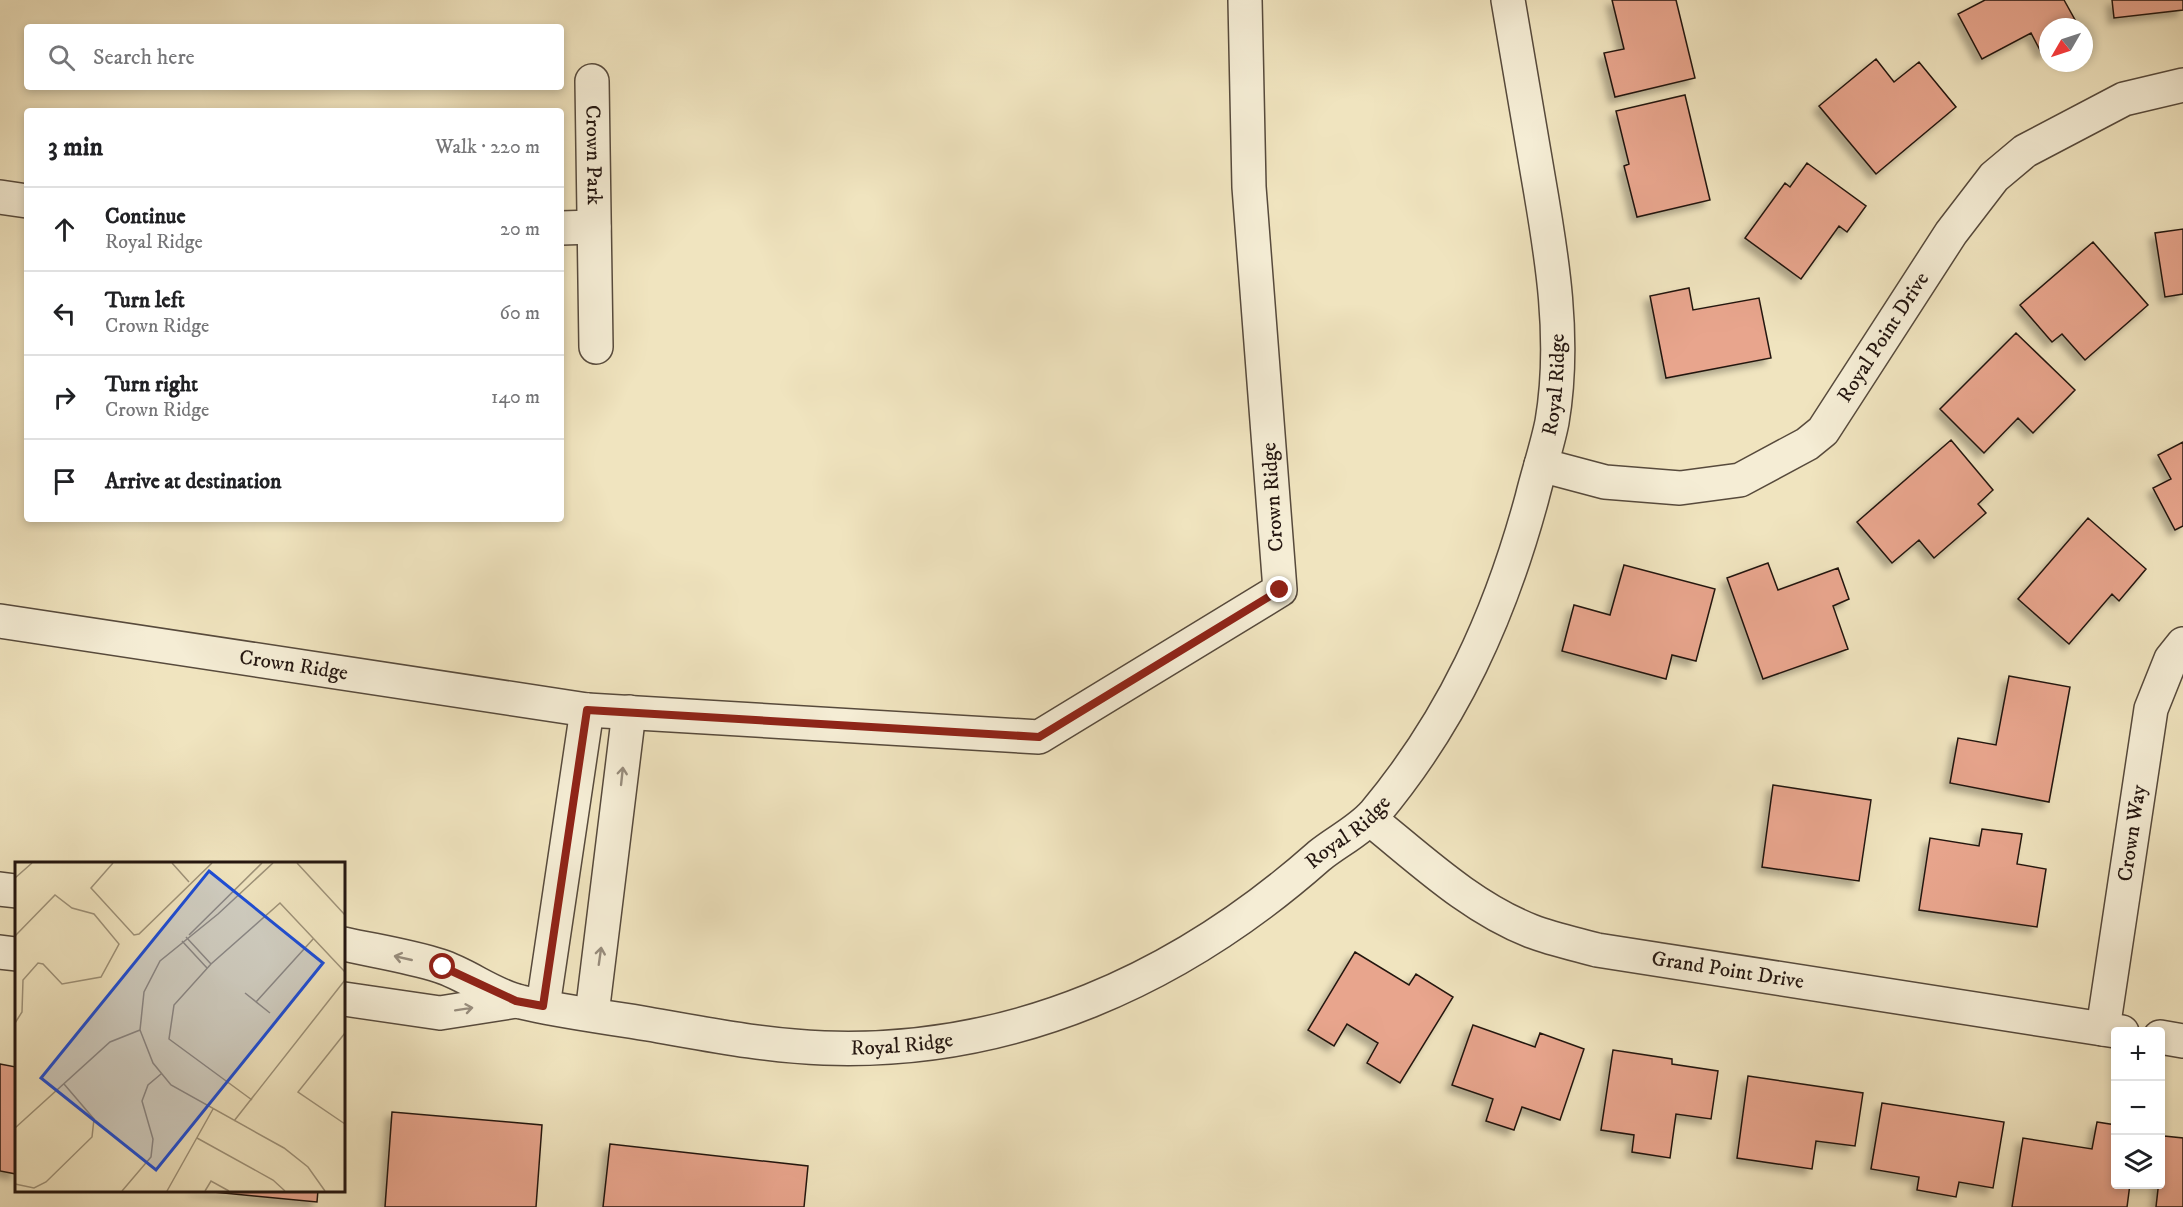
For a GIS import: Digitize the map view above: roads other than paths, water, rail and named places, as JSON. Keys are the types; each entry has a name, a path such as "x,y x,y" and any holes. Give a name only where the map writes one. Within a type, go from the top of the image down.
{"street":[{"name":"Crown Ridge","path":"0,621 587,710 1039,737 1280,590 1249,187 1245,0"},
{"name":"Royal Ridge","path":"345,944 443,967 529,1004 754,1042 826,1048 897,1046 968,1037 1038,1020 1106,996 1171,964 1240,921 1275,896 1330,847 1370,819 1432,736 1469,673 1512,569 1552,420 1557,343 1553,267 1508,0"},
{"name":"Crown Park","path":"592,81 596,347"},
{"name":"Royal Point Drive","path":"1541,465 1605,482 1680,488 1740,480 1807,444 1822,431 1951,233 1994,177 2025,151 2124,99 2183,85"},
{"path":"0,196 24,200"},
{"name":"Crown Park","path":"564,228 594,227"},
{"name":"Crown Way","path":"2113,1027 2151,709 2171,659 2183,644"},
{"path":"529,1004 587,710"},
{"path":"592,1014 629,712"},
{"name":"Grand Point Drive","path":"1370,819 1469,898 1532,932 1597,950 2111,1030"},
{"path":"0,889 15,891"},
{"path":"0,952 15,954"},
{"name":"Royal Ridge","path":"345,999 440,1013 529,1004"},
{"path":"2165,1038 2183,1041"}]}
